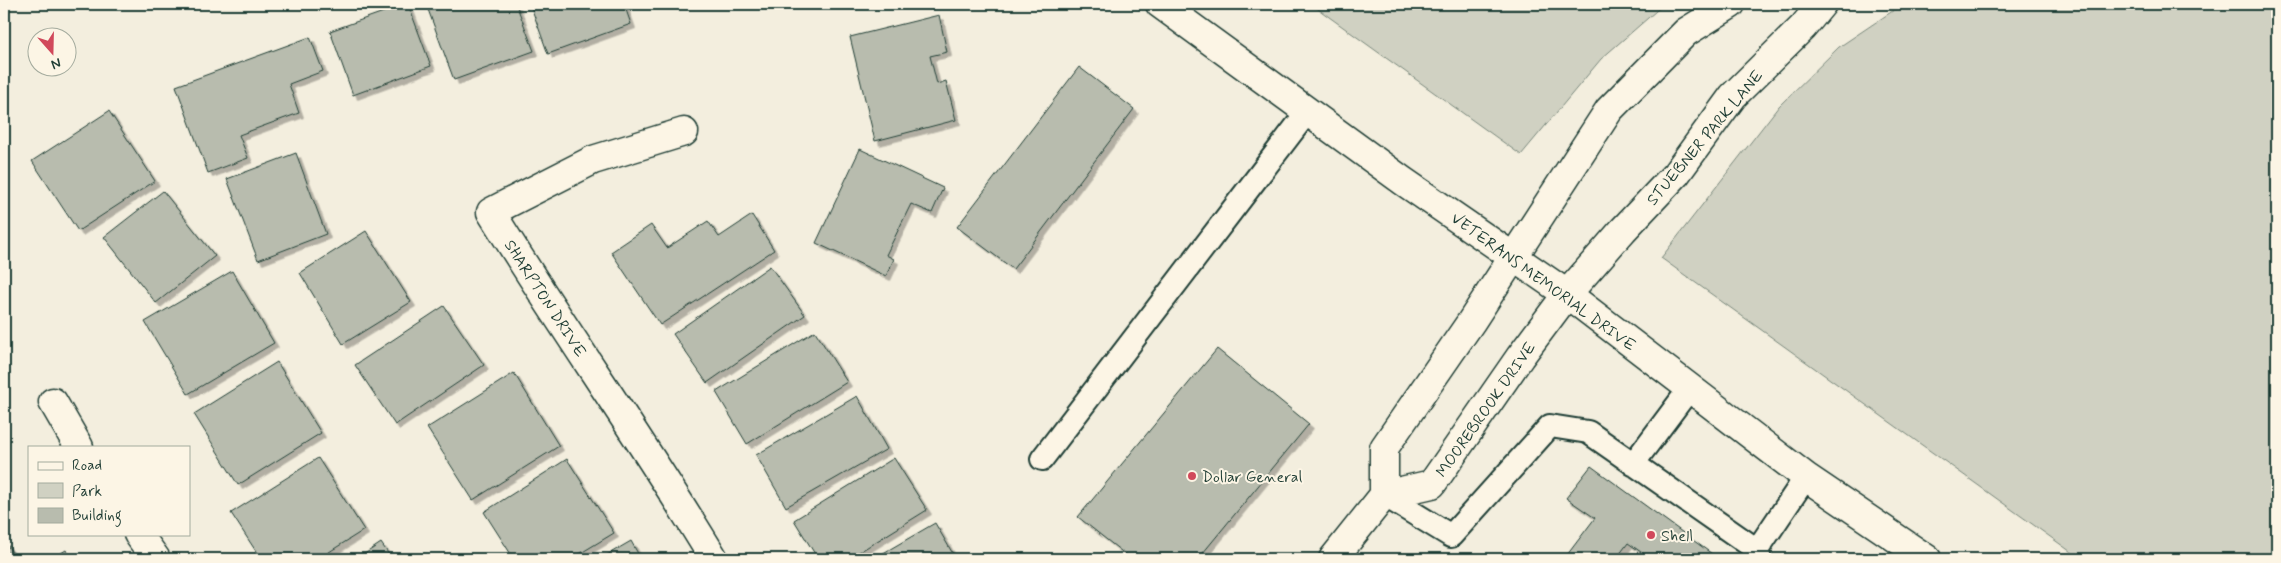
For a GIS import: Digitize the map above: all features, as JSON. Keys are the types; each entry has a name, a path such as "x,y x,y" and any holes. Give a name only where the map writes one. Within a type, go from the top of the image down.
{"street":[{"name":"VETERANS MEMORIAL DRIVE","path":"1160,4 1567,294 1806,477 1927,559"},
{"path":"1333,559 1384,495 1384,448 1513,257 1609,110 1686,32 1731,4"},
{"name":"STUEBNER PARK LANE","path":"1567,294 1676,174 1733,96 1803,26 1822,4"},
{"name":"SHARPTON DRIVE","path":"684,132 593,160 491,212 544,299 623,414 714,559"},
{"name":"MOOREBROOK DRIVE","path":"1384,495 1432,484 1520,357 1567,294"},
{"path":"53,402 78,446"},
{"path":"139,536 156,559"}],"lane":[{"path":"1042,458 1308,111"},
{"path":"1633,464 1690,388"},
{"path":"1384,495 1451,536 1550,426 1588,432 1758,555 1806,477"}],"green space":[{"path":"1311,4 1664,4 1601,59 1521,155"},
{"path":"1903,4 2277,4 2277,559 2081,559 1661,258 1779,106 1839,47"}],"building":[{"path":"408,4 431,66 353,95 330,31"},
{"path":"426,4 516,4 534,51 454,80"},
{"path":"530,4 624,4 631,24 548,54"},
{"path":"939,15 947,52 930,56 937,84 946,81 956,120 875,141 850,37"},
{"path":"310,37 323,71 289,84 299,113 239,135 248,158 208,173 176,86"},
{"path":"1079,67 1134,109 1013,269 957,227"},
{"path":"109,111 155,181 78,231 32,161"},
{"path":"860,149 943,188 932,213 911,204 886,255 894,259 886,276 816,243"},
{"path":"296,153 326,234 258,260 227,179"},
{"path":"163,191 215,256 156,303 104,237"},
{"path":"752,215 774,250 660,325 611,252 651,225 667,248 708,221 719,237"},
{"path":"366,231 411,302 343,344 300,273"},
{"path":"770,266 805,315 707,383 673,334"},
{"path":"232,271 274,343 188,394 145,322"},
{"path":"444,306 484,365 395,425 355,365"},
{"path":"815,331 847,382 747,444 716,392"},
{"path":"1217,349 1309,424 1198,559 1131,559 1078,517"},
{"path":"277,362 321,433 238,485 194,414"},
{"path":"514,373 559,446 473,500 427,428"},
{"path":"857,396 887,449 786,507 756,455"},
{"path":"318,458 364,530 318,559 261,559 231,513"},
{"path":"894,458 927,510 848,559 818,559 794,520"},
{"path":"567,459 614,533 571,559 514,559 484,512"},
{"path":"1591,466 1719,559 1651,559 1628,543 1616,559 1564,559 1595,518 1566,498"},
{"path":"935,523 956,559 873,559"},
{"path":"4,541 17,559 4,559"},
{"path":"631,541 641,559 600,559"},
{"path":"381,543 392,559 357,559"},
{"path":"66,550 72,559 51,559"}],"place":[{"name":"Dollar General","path":"1192,476"},
{"name":"Shell","path":"1651,535"}]}
